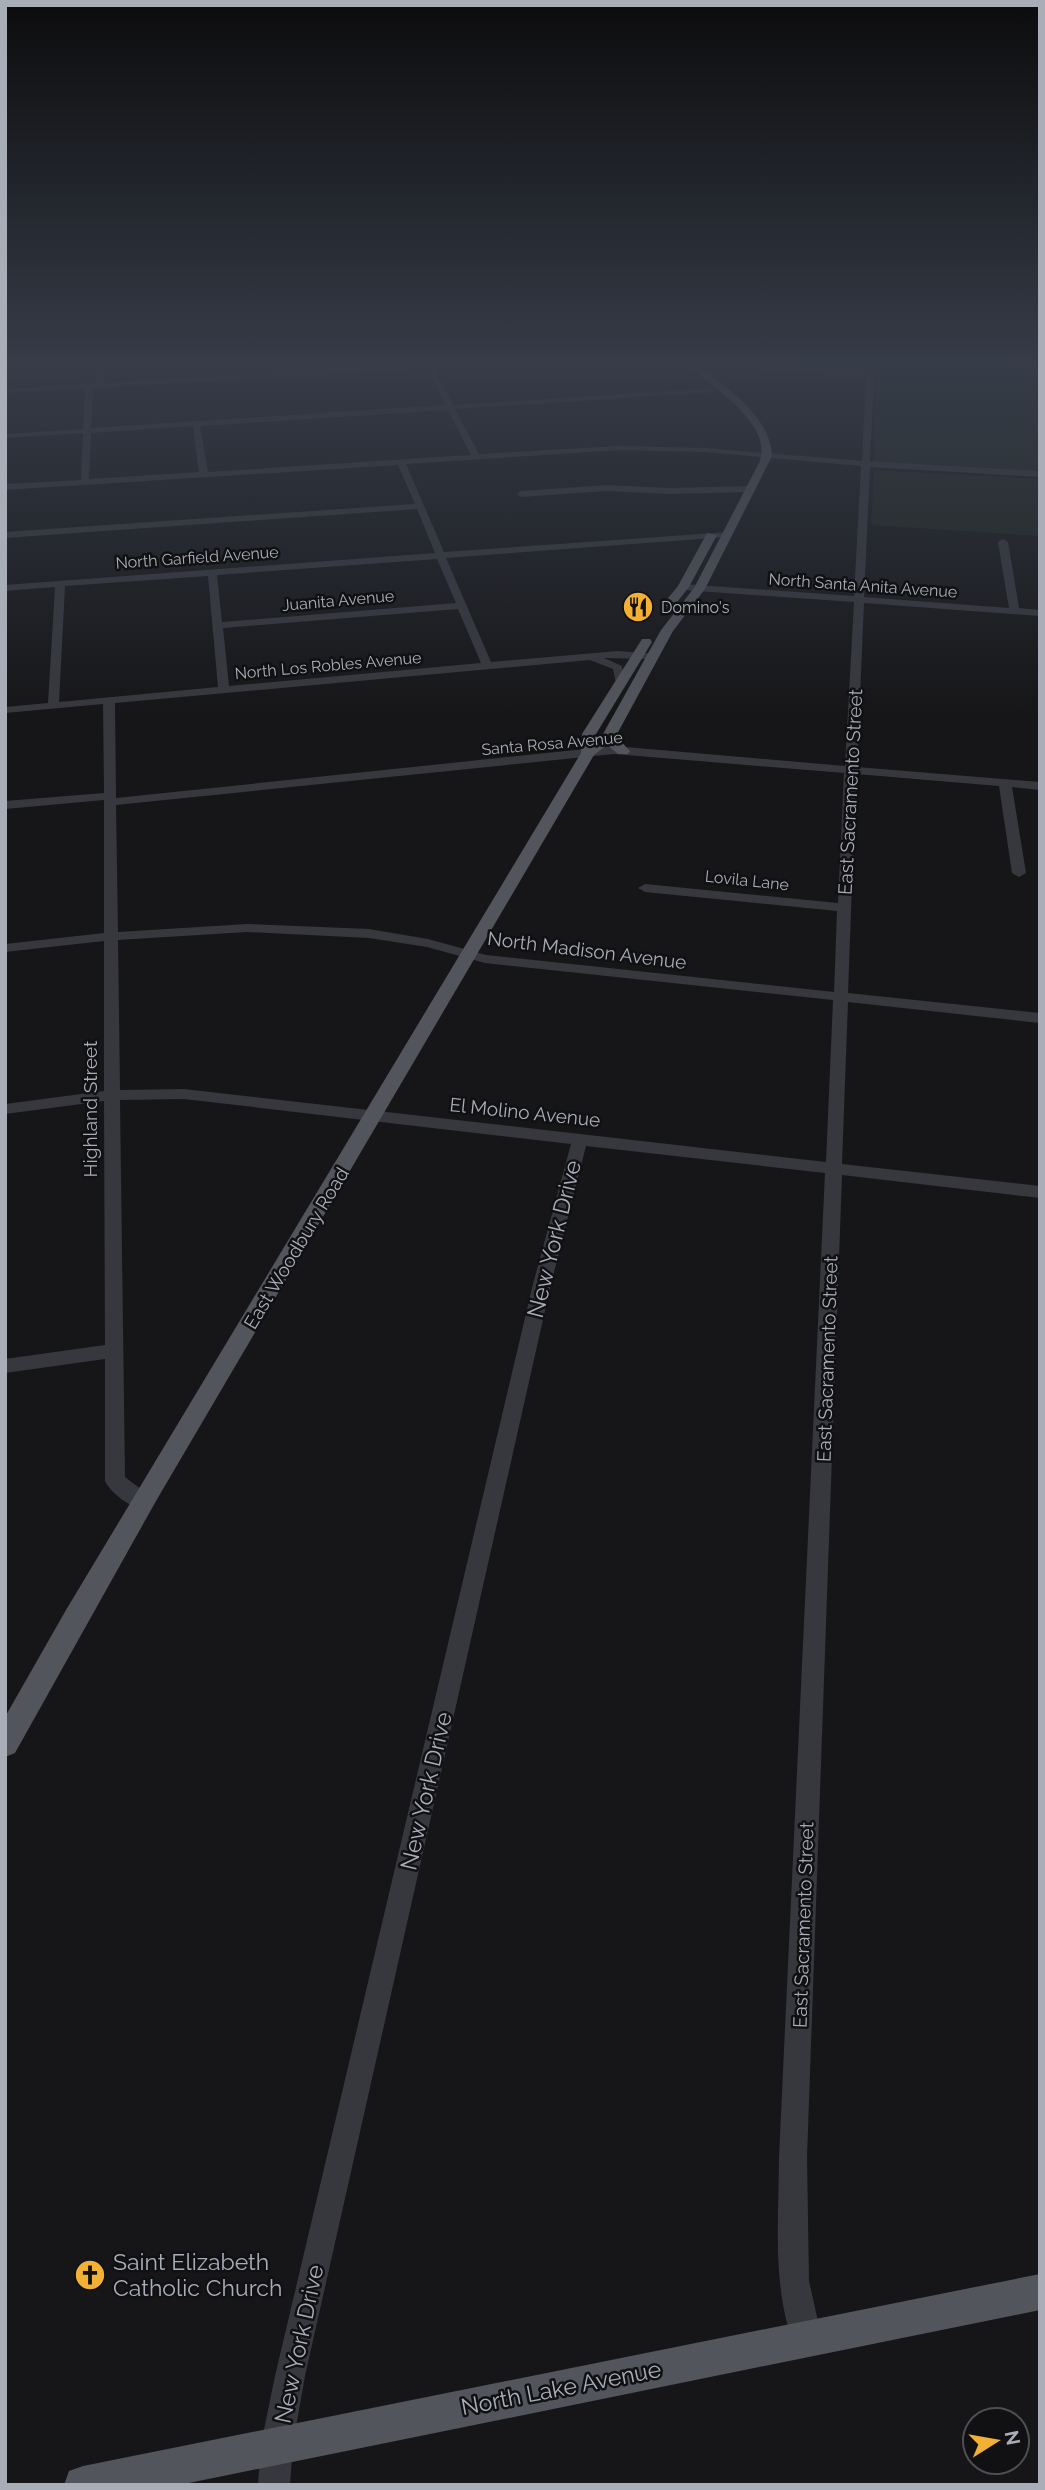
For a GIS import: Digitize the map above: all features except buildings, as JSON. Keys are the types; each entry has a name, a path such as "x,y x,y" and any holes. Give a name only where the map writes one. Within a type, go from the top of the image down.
{"main road":[{"path":"729,500 738,482"},
{"name":"East Woodbury Road","path":"588,753 589,734 620,681 647,655 699,589 755,482"},
{"path":"677,616 662,614 683,587 715,528"},
{"name":"East Woodbury Road","path":"6,1742 143,1502 471,955 588,753 609,736 647,655 652,628"},
{"path":"609,736 614,745 623,751"},
{"name":"North Lake Avenue","path":"83,2485 1040,2292"}],"street":[{"path":"5,487 82,482"},
{"path":"410,482 488,666"},
{"path":"521,494 606,488 669,491 721,482"},
{"path":"744,482 751,489"},
{"name":"East Sacramento Street","path":"807,2339 794,2281 793,2157 863,482"},
{"path":"5,535 421,506"},
{"name":"North Garfield Avenue","path":"5,588 441,554 715,528 727,534"},
{"path":"1003,542 1015,612"},
{"path":"212,572 224,690"},
{"path":"53,705 60,583"},
{"name":"North Santa Anita Avenue","path":"683,587 1040,614"},
{"name":"Juanita Avenue","path":"217,625 462,606"},
{"name":"North Los Robles Avenue","path":"5,710 578,658 647,655"},
{"path":"578,658 611,663 618,668 620,681"},
{"name":"Highland Street","path":"109,700 115,1481 143,1502"},
{"name":"Santa Rosa Avenue","path":"5,805 109,799 623,751 1040,786"},
{"path":"1005,783 1020,873"},
{"name":"Lovila Lane","path":"645,888 845,908"},
{"name":"North Madison Avenue","path":"5,948 222,928 322,930 388,938 498,961 1040,1018"},
{"name":"El Molino Avenue","path":"5,1109 154,1092 184,1094 1040,1192"},
{"name":"New York Drive","path":"274,2485 277,2444 290,2376 503,1453 580,1139"},
{"path":"5,1366 112,1351"}],"shaded area":[{"path":"873,482 1040,482 1040,536 871,525"}],"place":[{"name":"Domino's","path":"638,607"},
{"name":"Saint Elizabeth Catholic Church","path":"90,2275"}]}
